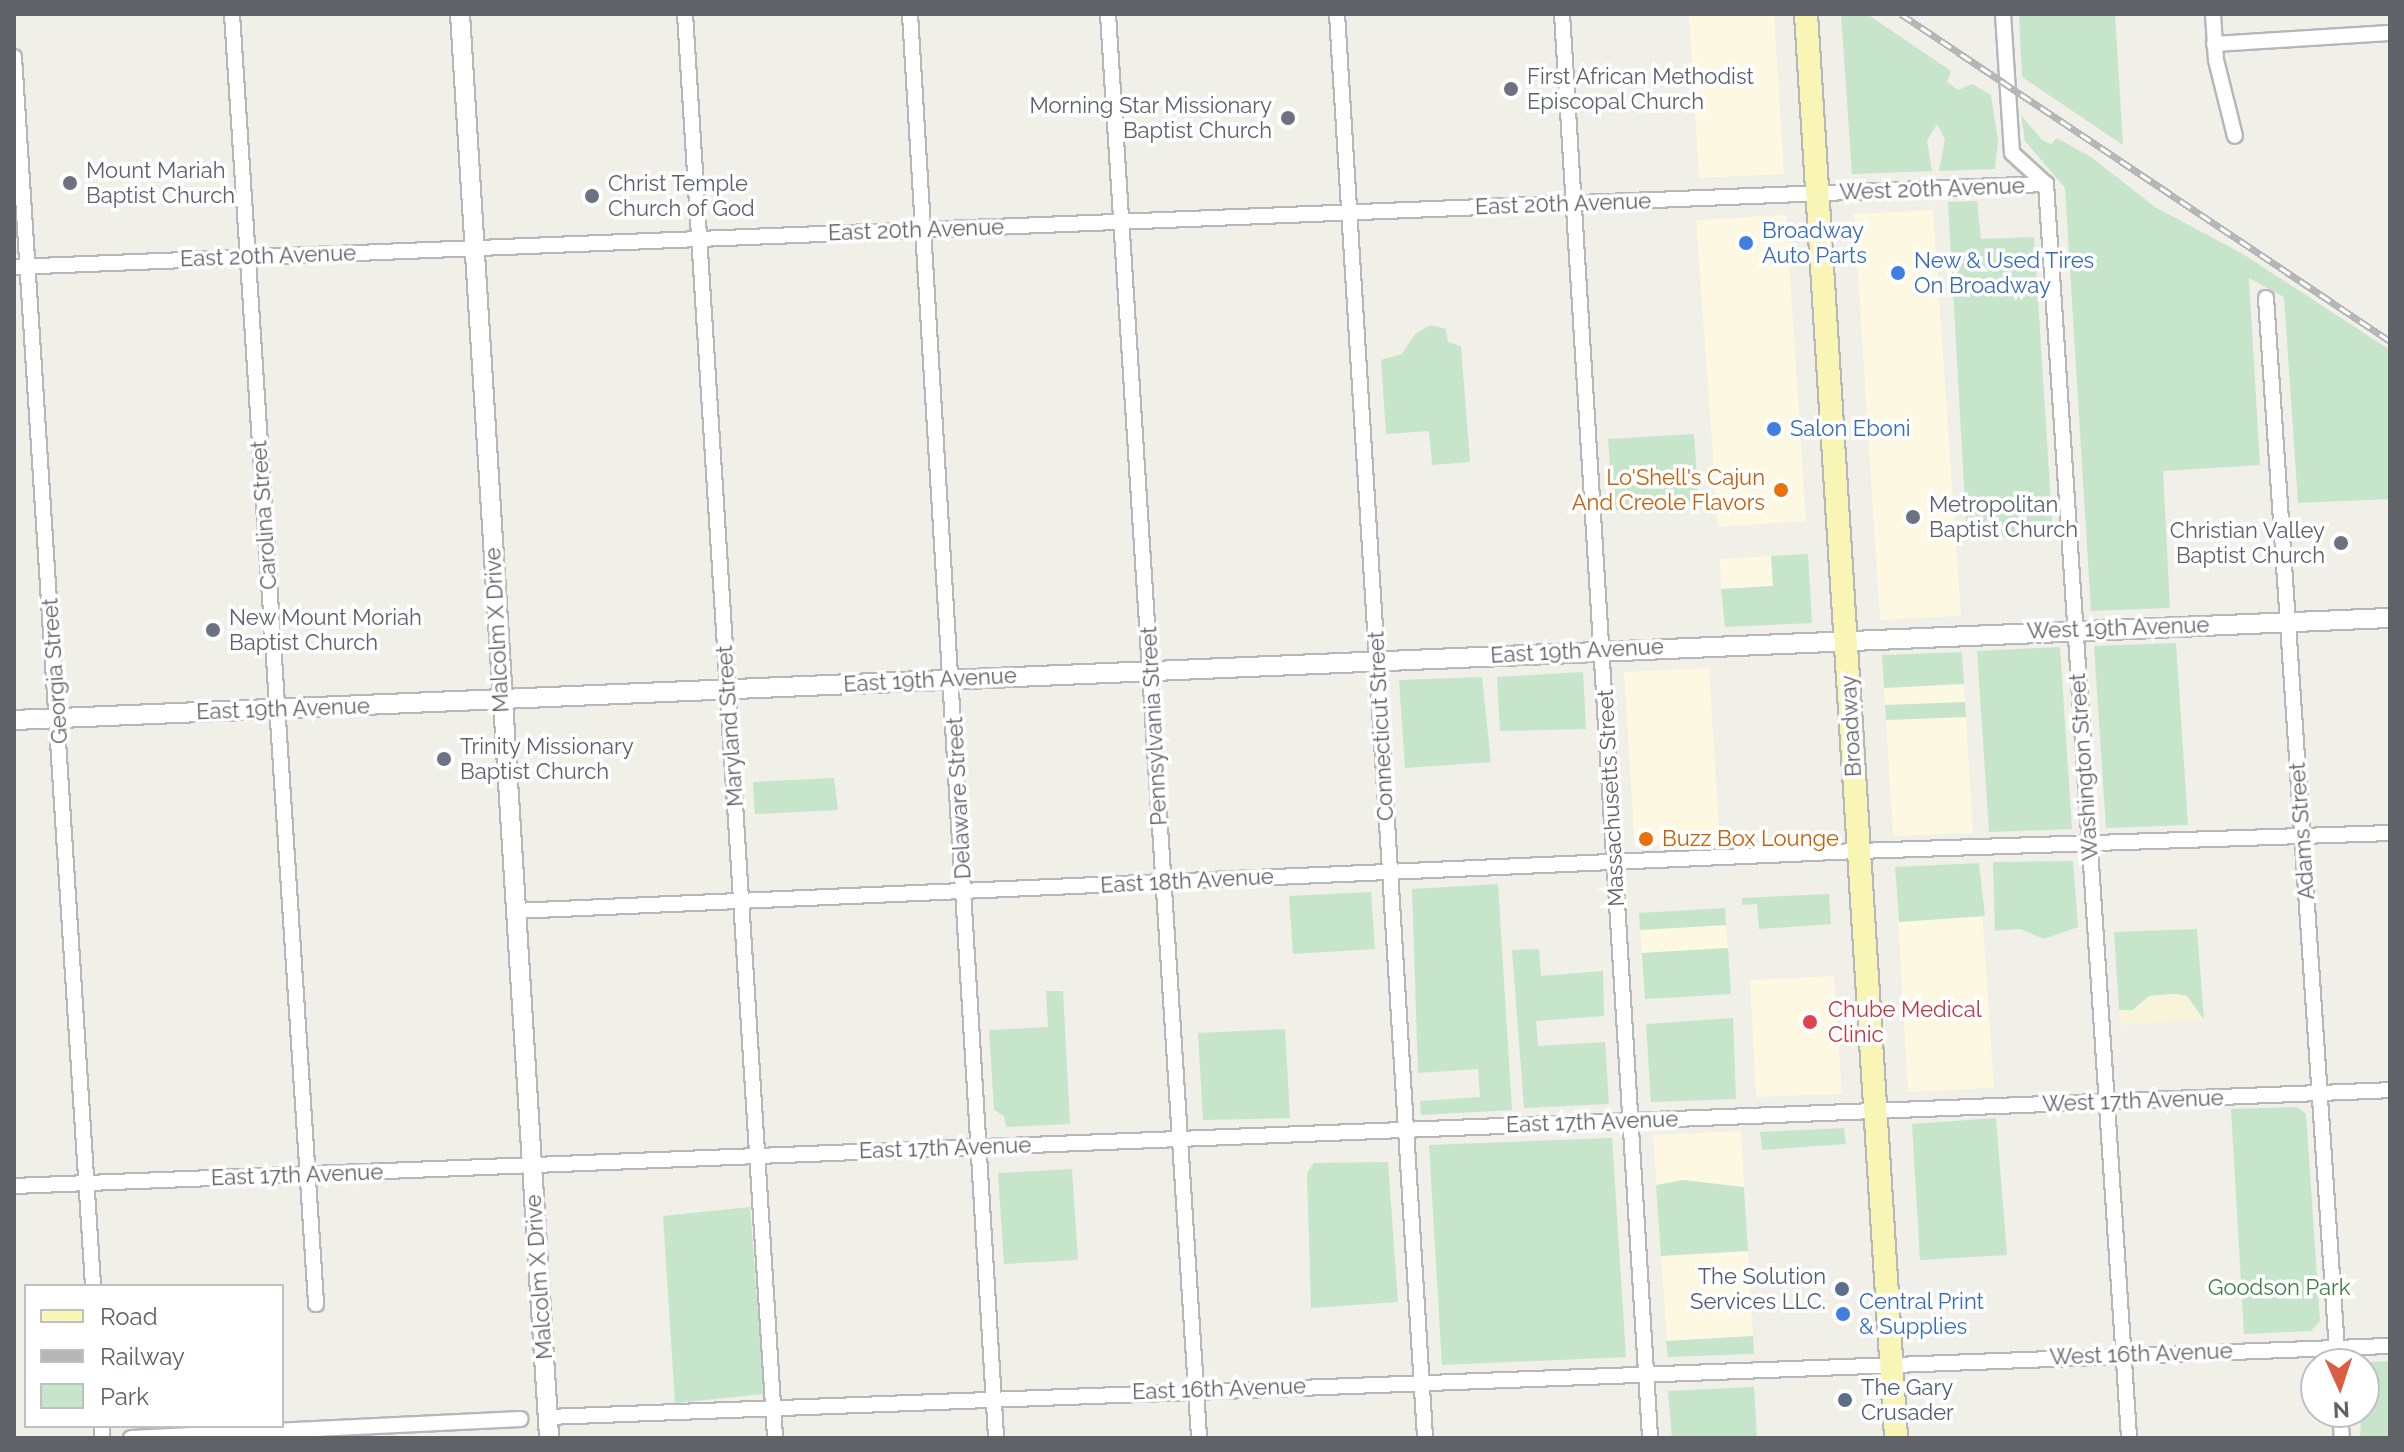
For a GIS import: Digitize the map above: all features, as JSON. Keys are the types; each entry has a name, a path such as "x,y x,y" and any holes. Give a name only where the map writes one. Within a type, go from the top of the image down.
{"main road":[{"name":"Broadway","path":"1806,14 1896,1438"}],"street":[{"name":"Carolina Street","path":"232,14 310,1174 316,1304"},
{"name":"Malcolm X Drive","path":"460,14 549,1438"},
{"name":"Maryland Street","path":"685,14 775,1438"},
{"name":"Delaware Street","path":"910,14 953,679 977,1147 996,1438"},
{"name":"Pennsylvania Street","path":"1108,14 1199,1438"},
{"name":"Connecticut Street","path":"1337,14 1425,1438"},
{"name":"Massachusetts Street","path":"1562,14 1650,1438"},
{"path":"2003,14 2012,153 2046,184"},
{"path":"2213,14 2214,44 2235,136"},
{"path":"2214,44 2390,33"},
{"name":"Georgia Street","path":"14,57 22,266 57,718 93,1284"},
{"name":"West 20th Avenue","path":"1817,194 2046,184"},
{"name":"Washington Street","path":"2046,184 2129,1438"},
{"name":"East 20th Avenue","path":"22,266 1817,194"},
{"name":"Adams Street","path":"2266,298 2337,1348"},
{"name":"West 19th Avenue","path":"1846,639 2390,618"},
{"name":"East 19th Avenue","path":"14,720 1846,639"},
{"name":"East 18th Avenue","path":"515,911 1859,851 2090,846 2390,833"},
{"name":"West 17th Avenue","path":"1875,1110 2390,1090"},
{"name":"East 17th Avenue","path":"14,1186 1875,1110"},
{"name":"West 16th Avenue","path":"2337,1348 2390,1346"},
{"name":"West 16th Avenue","path":"1891,1362 2300,1349"},
{"name":"East 16th Avenue","path":"548,1417 1891,1362"},
{"path":"131,1438 325,1434 521,1419"}],"shaded area":[{"path":"1689,14 1774,14 1784,174 1699,178"},
{"path":"1933,210 1961,616 1880,620 1854,214"},
{"path":"1786,215 1806,521 1718,527 1696,220"},
{"path":"1771,556 1773,586 1721,589 1720,559"},
{"path":"1962,652 1973,833 1893,836 1882,655"},
{"path":"1709,668 1720,843 1635,847 1624,672"},
{"path":"1979,863 1994,1088 1908,1092 1895,867"},
{"path":"1726,925 1728,948 1642,953 1640,930"},
{"path":"1834,976 1842,1094 1756,1097 1750,980"},
{"path":"1741,1131 1754,1354 1668,1357 1653,1135"}],"green space":[{"path":"1841,14 1867,14 1951,71 1947,82 1958,90 1972,84 1991,95 1998,141 1995,169 1939,171 1945,139 1937,124 1927,141 1932,171 1852,174"},
{"path":"2019,14 2115,14 2123,145 2022,77"},
{"path":"2021,115 2042,140 2051,144 2057,138 2091,157 2155,207 2243,254 2390,350 2390,499 2298,503 2284,297 2249,278 2260,465 2163,471 2170,608 2091,611 2065,188 2025,141"},
{"path":"1977,201 1981,239 2034,237 2053,535 1967,539 1948,202"},
{"path":"1430,325 1446,329 1448,342 1461,346 1470,462 1432,465 1429,431 1386,434 1381,360 1402,354 1415,334"},
{"path":"1694,434 1699,505 1613,510 1608,439"},
{"path":"1808,554 1812,623 1725,627 1721,589 1773,586 1771,556"},
{"path":"2176,643 2188,825 2106,828 2094,646"},
{"path":"2060,647 2072,829 1989,832 1977,651"},
{"path":"1962,652 1964,684 1884,688 1882,655"},
{"path":"1583,672 1586,729 1500,731 1497,677"},
{"path":"1482,677 1491,762 1405,768 1399,680"},
{"path":"1965,702 1966,717 1886,720 1885,705"},
{"path":"834,778 838,810 755,814 753,782"},
{"path":"2073,861 2078,927 2044,939 2020,929 1995,931 1993,862"},
{"path":"1979,863 1985,916 1899,922 1895,867"},
{"path":"1498,884 1512,1110 1421,1115 1420,1101 1480,1097 1478,1069 1418,1073 1412,889"},
{"path":"1371,892 1375,949 1293,954 1289,896"},
{"path":"1829,894 1831,924 1759,929 1757,904 1742,905 1742,898"},
{"path":"1725,908 1726,925 1640,930 1639,913"},
{"path":"2197,929 2204,1020 2187,996 2174,994 2149,996 2133,1010 2119,1010 2114,932"},
{"path":"1728,948 1731,994 1645,999 1642,953"},
{"path":"1539,949 1541,976 1603,971 1604,1016 1536,1021 1538,1046 1605,1042 1609,1104 1524,1108 1512,950"},
{"path":"1046,991 1063,991 1070,1124 1006,1127 1004,1116 994,1110 989,1030 1048,1027"},
{"path":"1733,1018 1736,1099 1651,1102 1646,1024"},
{"path":"1285,1029 1290,1118 1203,1120 1198,1033"},
{"name":"Goodson Park","path":"2297,1107 2306,1114 2320,1321 2311,1331 2244,1334 2231,1109"},
{"path":"1996,1118 2007,1255 1920,1260 1912,1124"},
{"path":"1844,1128 1846,1144 1762,1150 1760,1132"},
{"path":"1612,1138 1626,1357 1442,1365 1429,1145"},
{"path":"1388,1162 1398,1302 1311,1308 1307,1173 1314,1163"},
{"path":"1072,1169 1078,1260 1004,1264 998,1173"},
{"path":"1683,1180 1744,1187 1748,1251 1661,1256 1656,1185"},
{"path":"750,1207 764,1394 675,1403 663,1216"},
{"path":"1753,1336 1754,1354 1668,1357 1666,1341"},
{"path":"2390,1361 2390,1438 2360,1438 2361,1428 2380,1428 2380,1362"},
{"path":"1754,1387 1757,1438 1672,1438 1668,1391"}],"sand":[{"path":"2149,996 2187,996 2204,1020 2120,1025 2119,1010 2133,1010"}],"railway":[{"path":"1901,14 2390,341"}],"place":[{"name":"First African Methodist Episcopal Church","path":"1511,89"},
{"name":"Morning Star Missionary Baptist Church","path":"1288,118"},
{"name":"Mount Mariah Baptist Church","path":"70,183"},
{"name":"Christ Temple Church of God","path":"592,196"},
{"name":"Broadway Auto Parts","path":"1746,243"},
{"name":"New & Used Tires On Broadway","path":"1898,273"},
{"name":"Salon Eboni","path":"1774,429"},
{"name":"Lo'Shell's Cajun And Creole Flavors","path":"1781,490"},
{"name":"Metropolitan Baptist Church","path":"1913,517"},
{"name":"Christian Valley Baptist Church","path":"2341,543"},
{"name":"New Mount Moriah Baptist Church","path":"213,630"},
{"name":"Trinity Missionary Baptist Church","path":"444,759"},
{"name":"Buzz Box Lounge","path":"1646,839"},
{"name":"Chube Medical Clinic","path":"1810,1022"},
{"name":"The Solution Services LLC.","path":"1842,1289"},
{"name":"Central Print & Supplies","path":"1843,1314"},
{"name":"The Gary Crusader","path":"1845,1400"}]}
